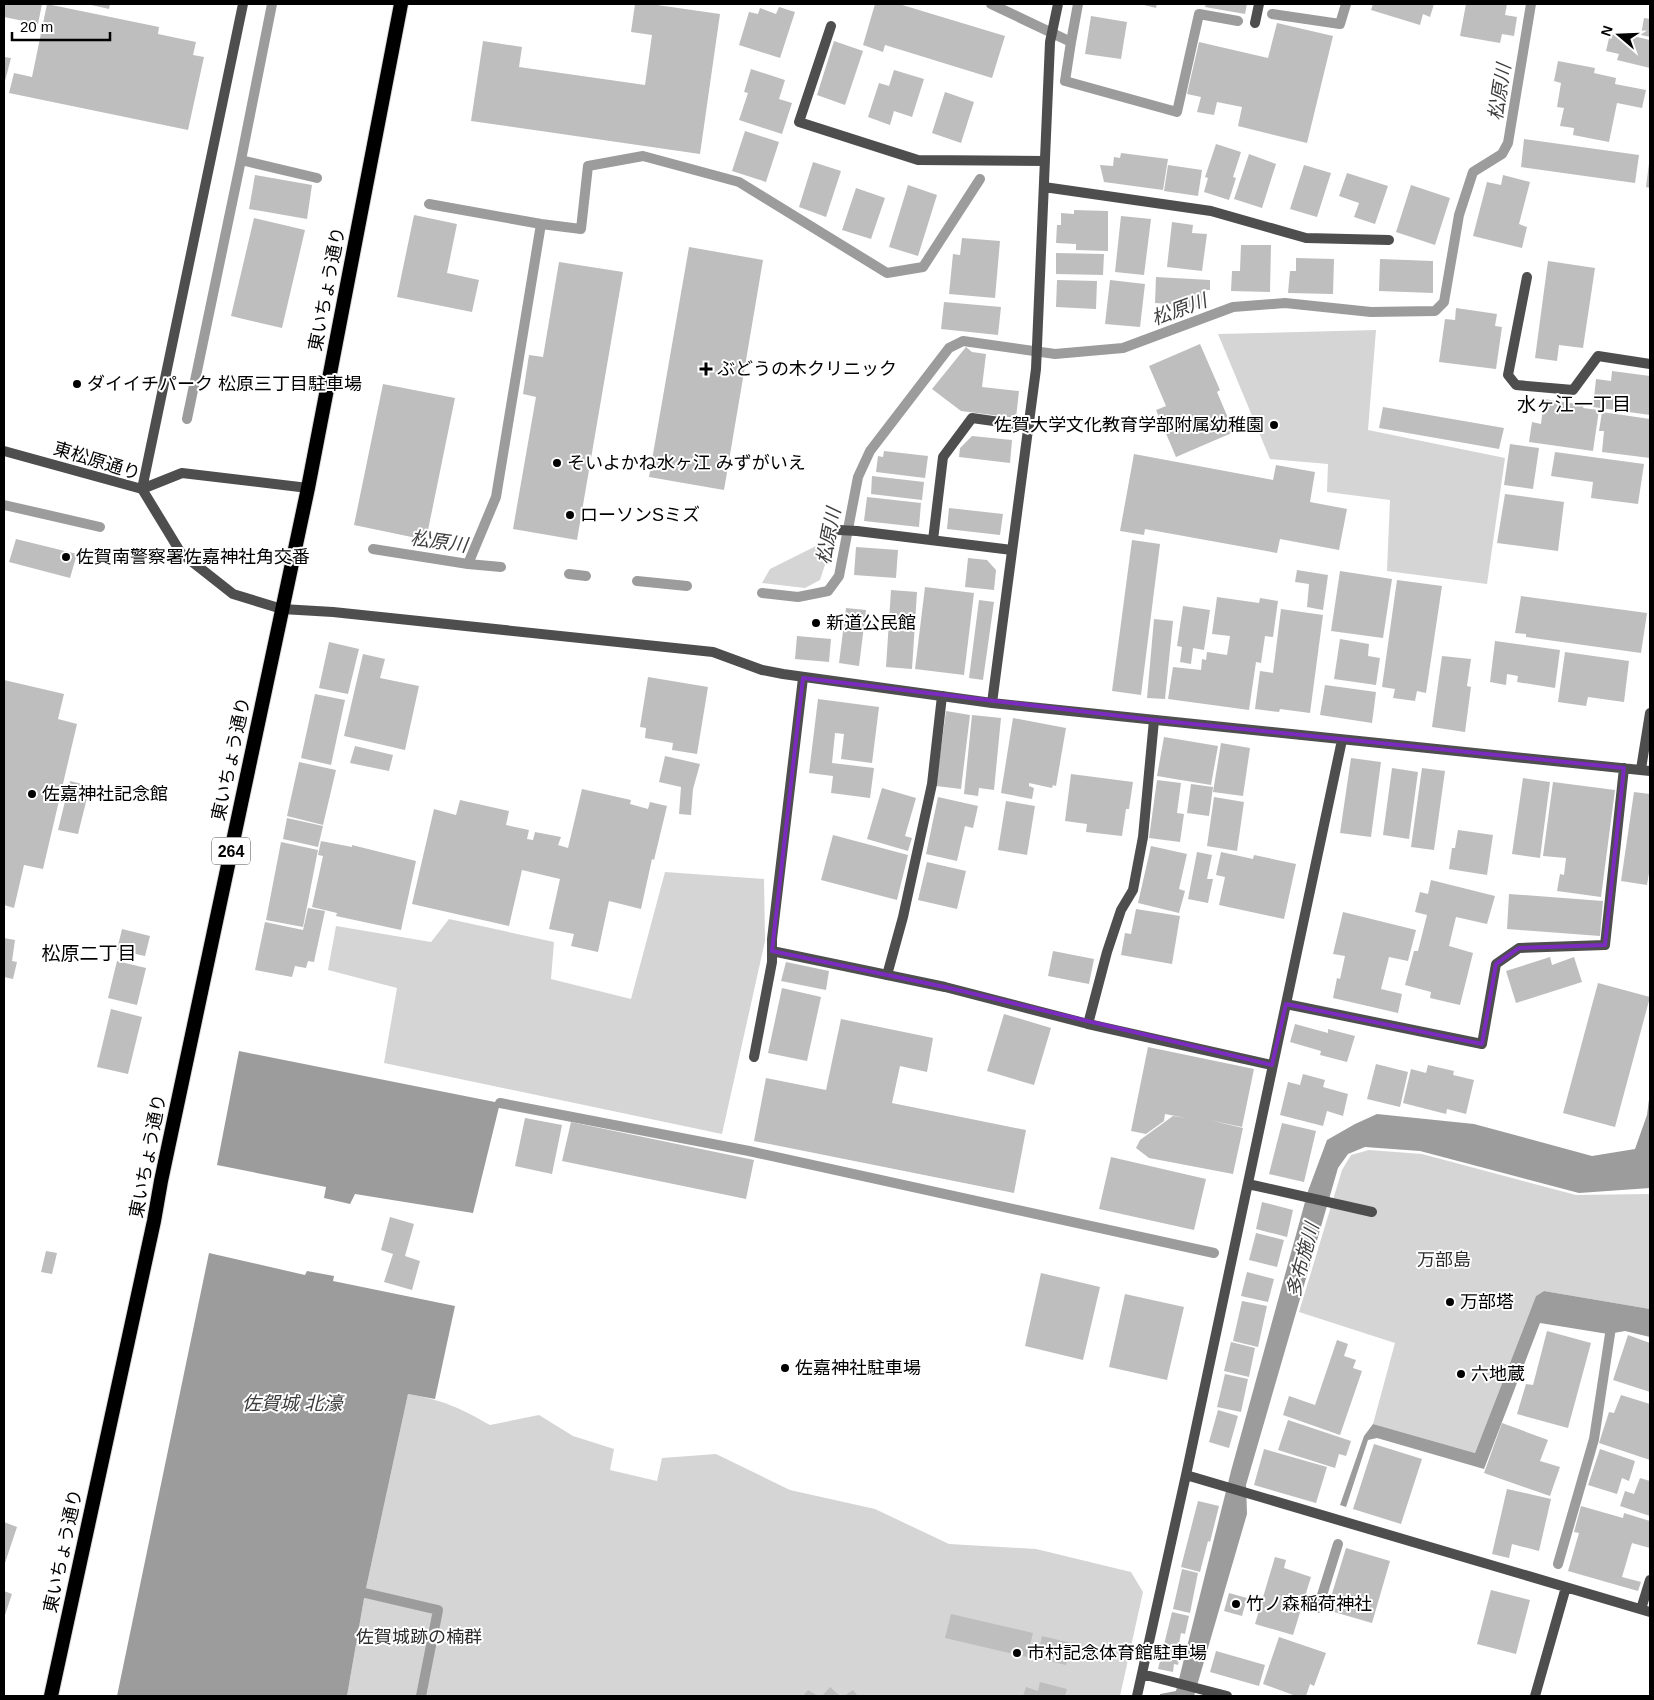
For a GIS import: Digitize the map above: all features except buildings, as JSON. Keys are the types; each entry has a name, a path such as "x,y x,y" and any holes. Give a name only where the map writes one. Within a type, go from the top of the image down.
{"highway":[{"name":"東いちょう通り","path":"51,1696 154,1221 308,488 401,4"}],"street":[{"path":"142,489 243,4"},
{"path":"992,703 1036,369 1050,42 1058,4"},
{"path":"1255,24 1259,4"},
{"path":"831,26 799,122 918,160 1045,161"},
{"path":"1044,187 1211,211 1306,238 1389,240"},
{"path":"1527,277 1508,375 1516,385 1573,390 1598,356 1650,364"},
{"path":"932,540 943,457 972,418 1029,426"},
{"name":"東松原通り","path":"4,450 142,489 181,553 233,594 282,609 333,612 713,652 762,670 803,678 992,703 1646,770"},
{"path":"142,489 182,473 308,488"},
{"path":"839,530 1012,550"},
{"path":"754,1057 772,962 772,939 803,678"},
{"path":"887,975 903,916 932,784 942,696"},
{"path":"1646,770 1650,713"},
{"path":"1088,1024 1118,918 1133,890 1143,837 1154,720"},
{"path":"1137,1696 1186,1476 1342,740"},
{"path":"1286,1004 1482,1044 1496,964 1519,948 1605,945 1624,768"},
{"path":"772,951 945,987 1088,1024 1272,1065"},
{"path":"1248,1184 1372,1212"},
{"path":"1186,1476 1646,1611 1650,1580"},
{"path":"1534,1696 1566,1587"},
{"path":"1142,1674 1227,1696"}],"highlighted area":[{"path":"803,678 1154,720 1624,768 1605,945 1519,948 1496,964 1482,1044 1286,1004 1272,1065 945,987 772,951"}],"green space":[{"path":"1376,330 1368,430 1505,458 1487,584 1387,571 1390,500 1327,492 1328,464 1270,459 1218,334"},
{"path":"834,537 820,580 805,588 762,583 770,569"},
{"path":"665,872 764,879 765,941 722,1134 384,1063 397,988 328,970 336,926 431,942 449,919 554,942 551,979 631,999"},
{"name":"万部島","path":"1369,1150 1422,1154 1576,1195 1650,1194 1650,1309 1544,1291 1536,1296 1475,1453 1373,1424 1395,1343 1299,1312 1342,1170 1351,1155"},
{"name":"佐賀城跡の楠群","path":"408,1394 451,1405 490,1425 539,1415 573,1436 614,1449 610,1470 657,1481 662,1458 716,1454 790,1490 875,1509 949,1544 1036,1549 1131,1572 1143,1592 1120,1696 347,1696 365,1593"}],"water":[{"path":"239,1051 500,1103 473,1213 355,1194 350,1204 324,1198 326,1187 217,1165"},
{"name":"多布施川","path":"1650,1092 1650,1188 1579,1193 1420,1151 1365,1147 1348,1154 1338,1168 1246,1485 1247,1514 1194,1696 1160,1696 1160,1694 1176,1691 1231,1471 1308,1191 1327,1140 1377,1114 1474,1124 1592,1156 1635,1149 1647,1115"},
{"name":"佐賀城 北濠","path":"209,1253 305,1275 307,1271 334,1276 333,1281 455,1306 435,1399 408,1394 365,1593 347,1696 117,1696"},
{"path":"1544,1291 1650,1309 1650,1337 1625,1331 1608,1334 1540,1323 1484,1469 1377,1438 1368,1440 1346,1507 1340,1505 1364,1436 1373,1424 1475,1453 1536,1296"}],"waterway":[{"path":"187,419 272,4"},
{"path":"991,4 1071,42 1078,4"},
{"path":"1272,14 1340,24 1346,4"},
{"name":"松原川","path":"762,593 798,597 828,591 839,576 858,477 870,451 949,348 963,341 1055,354 1123,348 1233,307 1285,303 1371,312 1435,311 1444,302 1459,215 1473,172 1502,154 1508,143 1531,4"},
{"path":"1071,42 1065,81 1177,112 1199,14 1238,21"},
{"path":"429,204 541,224 581,229 588,166 643,156 739,182 887,273 923,267 980,179"},
{"path":"241,160 317,178"},
{"path":"468,564 496,497 541,224"},
{"name":"松原川","path":"4,505 100,527"},
{"name":"松原川","path":"373,549 468,564 501,567"},
{"path":"569,574 586,576"},
{"path":"637,581 687,586"},
{"path":"500,1103 749,1151 1214,1253"},
{"path":"1558,1564 1594,1439 1612,1321"},
{"path":"1318,1608 1338,1544"},
{"path":"365,1593 438,1610 421,1696"}],"place":[{"name":"ぶどうの木クリニック","path":"706,369"},
{"name":"ダイイチパーク 松原三丁目駐車場","path":"77,384"},
{"name":"佐賀大学文化教育学部附属幼稚園","path":"1274,425"},
{"name":"そいよかね水ヶ江 みずがいえ","path":"557,463"},
{"name":"ローソンSミズ","path":"570,515"},
{"name":"佐賀南警察署佐嘉神社角交番","path":"66,557"},
{"name":"新道公民館","path":"816,623"},
{"name":"佐嘉神社記念館","path":"32,794"},
{"name":"万部塔","path":"1450,1302"},
{"name":"佐嘉神社駐車場","path":"785,1368"},
{"name":"六地蔵","path":"1461,1374"},
{"name":"竹ノ森稲荷神社","path":"1236,1604"},
{"name":"市村記念体育館駐車場","path":"1017,1653"}],"district":[{"name":"水ヶ江一丁目","path":"1574,404"},
{"name":"松原二丁目","path":"89,953"}]}
